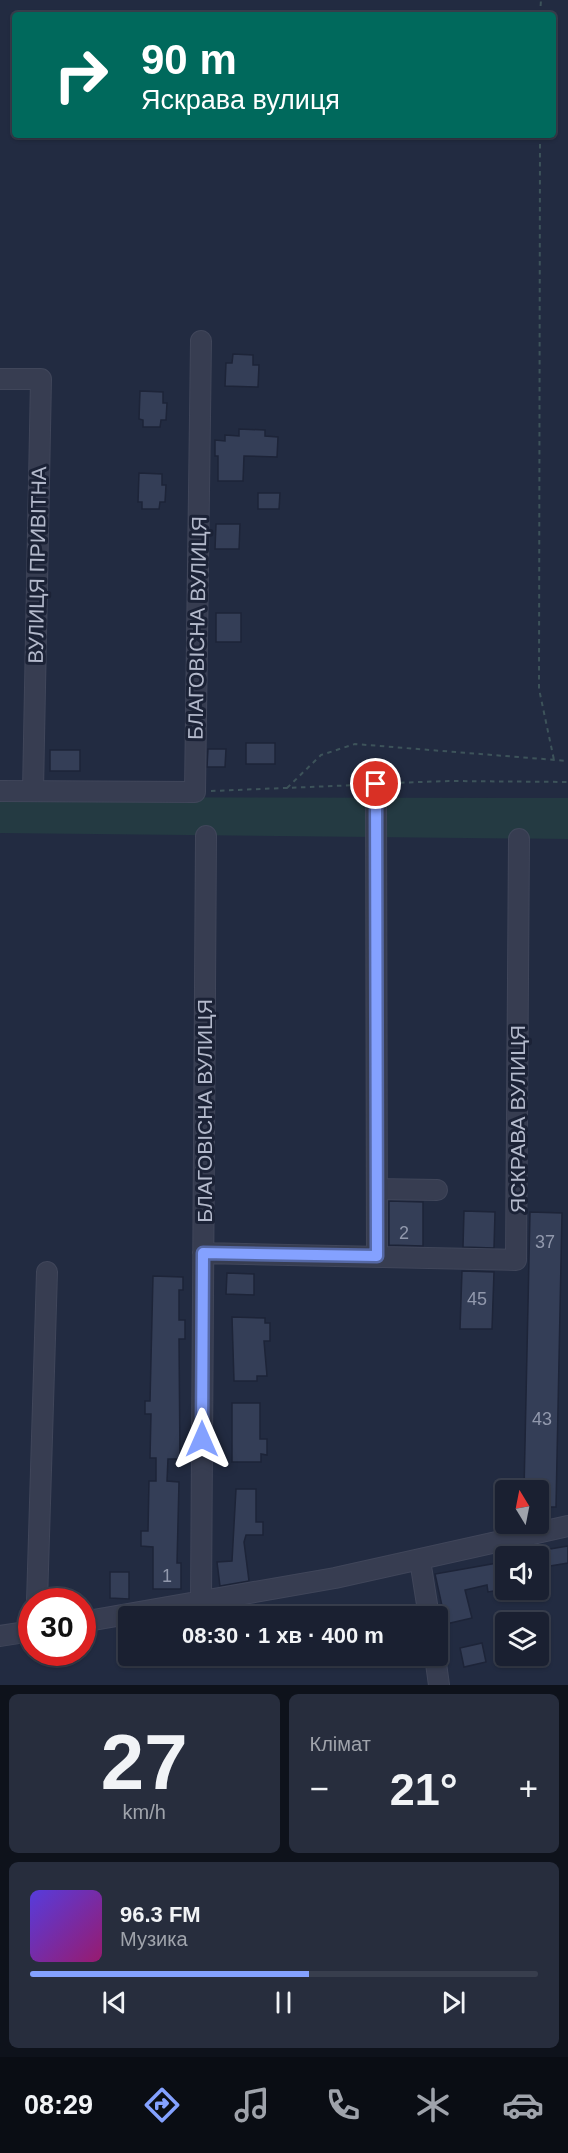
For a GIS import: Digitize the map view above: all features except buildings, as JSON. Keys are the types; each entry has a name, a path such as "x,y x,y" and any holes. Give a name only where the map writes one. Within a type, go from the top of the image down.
{"street":[{"name":"БЛАГОВІСНА ВУЛИЦЯ","path":"0,791 195,792 201,341"},
{"name":"ВУЛИЦЯ ПРИВІТНА","path":"0,379 41,379 33,791"},
{"path":"203,1253 377,1256 376,784"},
{"name":"БЛАГОВІСНА ВУЛИЦЯ","path":"201,1602 206,836"},
{"name":"ЯСКРАВА ВУЛИЦЯ","path":"377,1256 516,1260 519,839"},
{"path":"377,1189 437,1190"},
{"path":"38,1588 47,1272"},
{"path":"96,1620 420,1560 568,1526"},
{"path":"420,1560 427,1606"},
{"path":"0,1636 18,1633"},
{"path":"436,1666 439,1685"}],"path":[{"path":"540,138 539,689 554,760"},
{"path":"287,788 321,755 355,744 568,761"}],"shaded area":[{"path":"0,797 568,798 568,839 0,833"}],"route":[{"path":"202,1439 203,1253 377,1256 376,784"}]}
